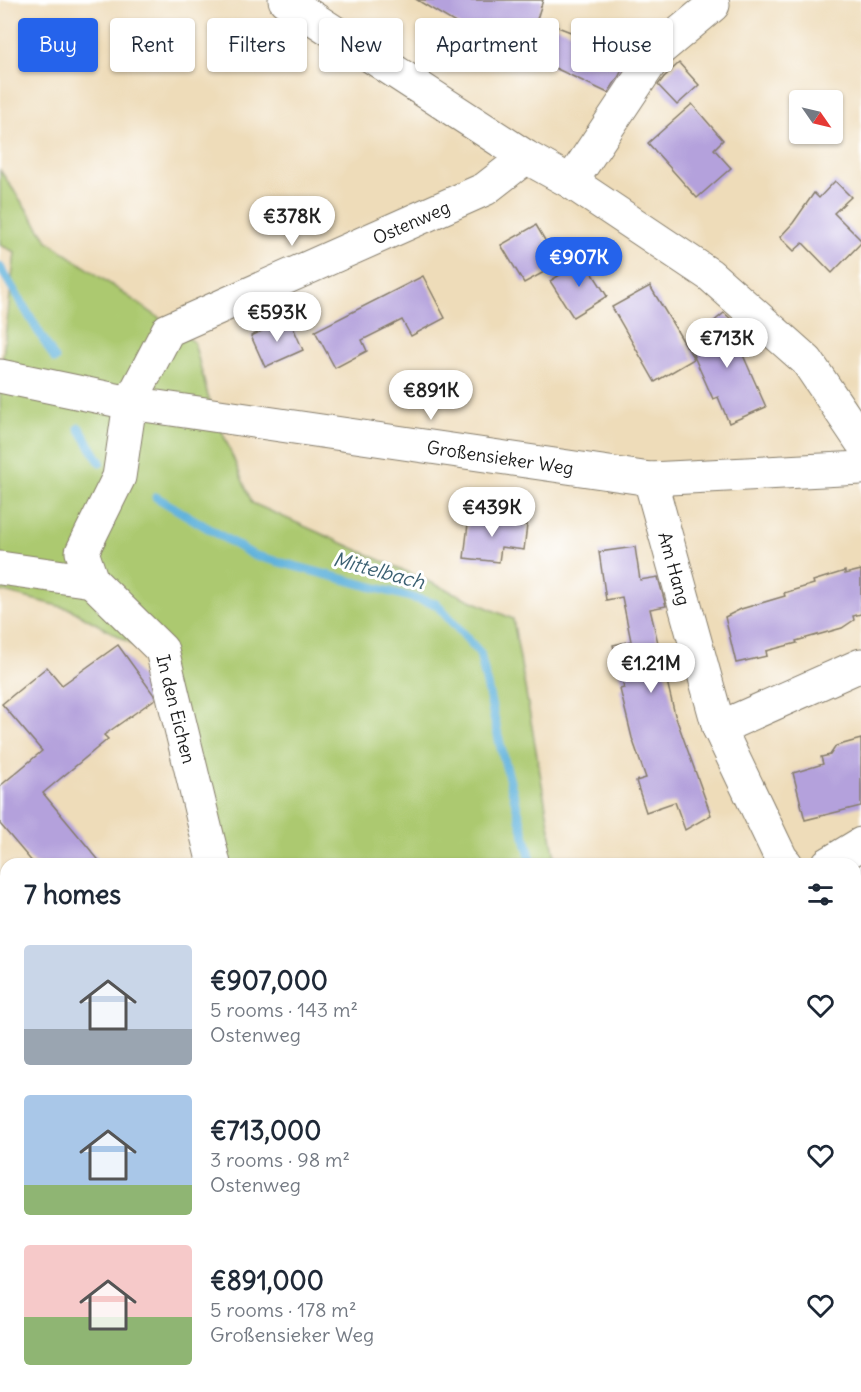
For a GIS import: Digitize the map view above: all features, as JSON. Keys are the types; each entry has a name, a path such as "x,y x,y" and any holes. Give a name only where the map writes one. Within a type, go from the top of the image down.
{"street":[{"path":"285,0 526,158 571,182 710,275 807,361 861,441"},
{"path":"571,182 659,50 714,5 711,0"},
{"name":"Ostenweg","path":"130,403 168,330 485,189 526,158"},
{"name":"Großensieker Weg","path":"0,376 130,403 650,479 861,468"},
{"name":"In den Eichen","path":"130,403 119,477 82,552 92,581 162,650 213,858"},
{"name":"Am Hang","path":"650,479 719,728 781,858"},
{"path":"0,568 92,581"},
{"path":"719,728 861,665"},
{"path":"838,858 861,844"}],"green space":[{"path":"0,170 48,241 194,342 209,400 252,503 513,619 555,858 204,858 154,656 70,609 0,591 0,382 15,252 0,245"}],"building":[{"path":"417,0 543,0 537,18 447,18"},
{"path":"559,28 571,32 571,72 621,72 608,93 559,70"},
{"path":"679,63 699,85 677,105 658,85 669,72 673,72 673,69"},
{"path":"692,104 723,140 714,149 731,168 697,198 648,143"},
{"path":"835,181 851,197 834,213 861,240 861,243 832,273 803,243 794,251 780,237 814,193 819,198"},
{"path":"536,225 559,264 524,283 501,245"},
{"path":"584,260 607,296 573,317 550,281"},
{"path":"423,276 445,318 411,336 402,320 362,340 367,351 335,368 315,331"},
{"path":"650,286 694,359 655,382 612,307"},
{"path":"724,313 744,330 735,337 766,407 729,423 718,397 713,399 688,343"},
{"path":"289,318 303,350 265,367 251,336"},
{"path":"469,515 505,519 504,522 527,525 524,550 501,547 499,562 464,558"},
{"path":"635,547 640,580 658,577 666,606 650,609 675,715 711,815 685,830 675,802 646,812 636,781 646,778 632,738 620,689 624,688 613,645 631,641 622,597 606,600 599,552"},
{"path":"861,570 861,614 853,616 854,620 842,628 766,651 767,656 736,663 725,617 741,609 785,596 784,593 814,584 813,581 845,571 845,574"},
{"path":"118,645 155,699 104,735 108,739 43,793 97,858 29,858 0,824 0,786 42,751 2,704 47,667 62,685"},
{"path":"861,739 861,806 805,820 793,773 823,764 821,757 830,755 836,746"}],"waterway":[{"name":"Mittelbach","path":"0,267 55,359"},
{"name":"Mittelbach","path":"79,428 100,462"},
{"name":"Mittelbach","path":"156,497 253,555 436,604 480,653 500,744 530,858"}]}
